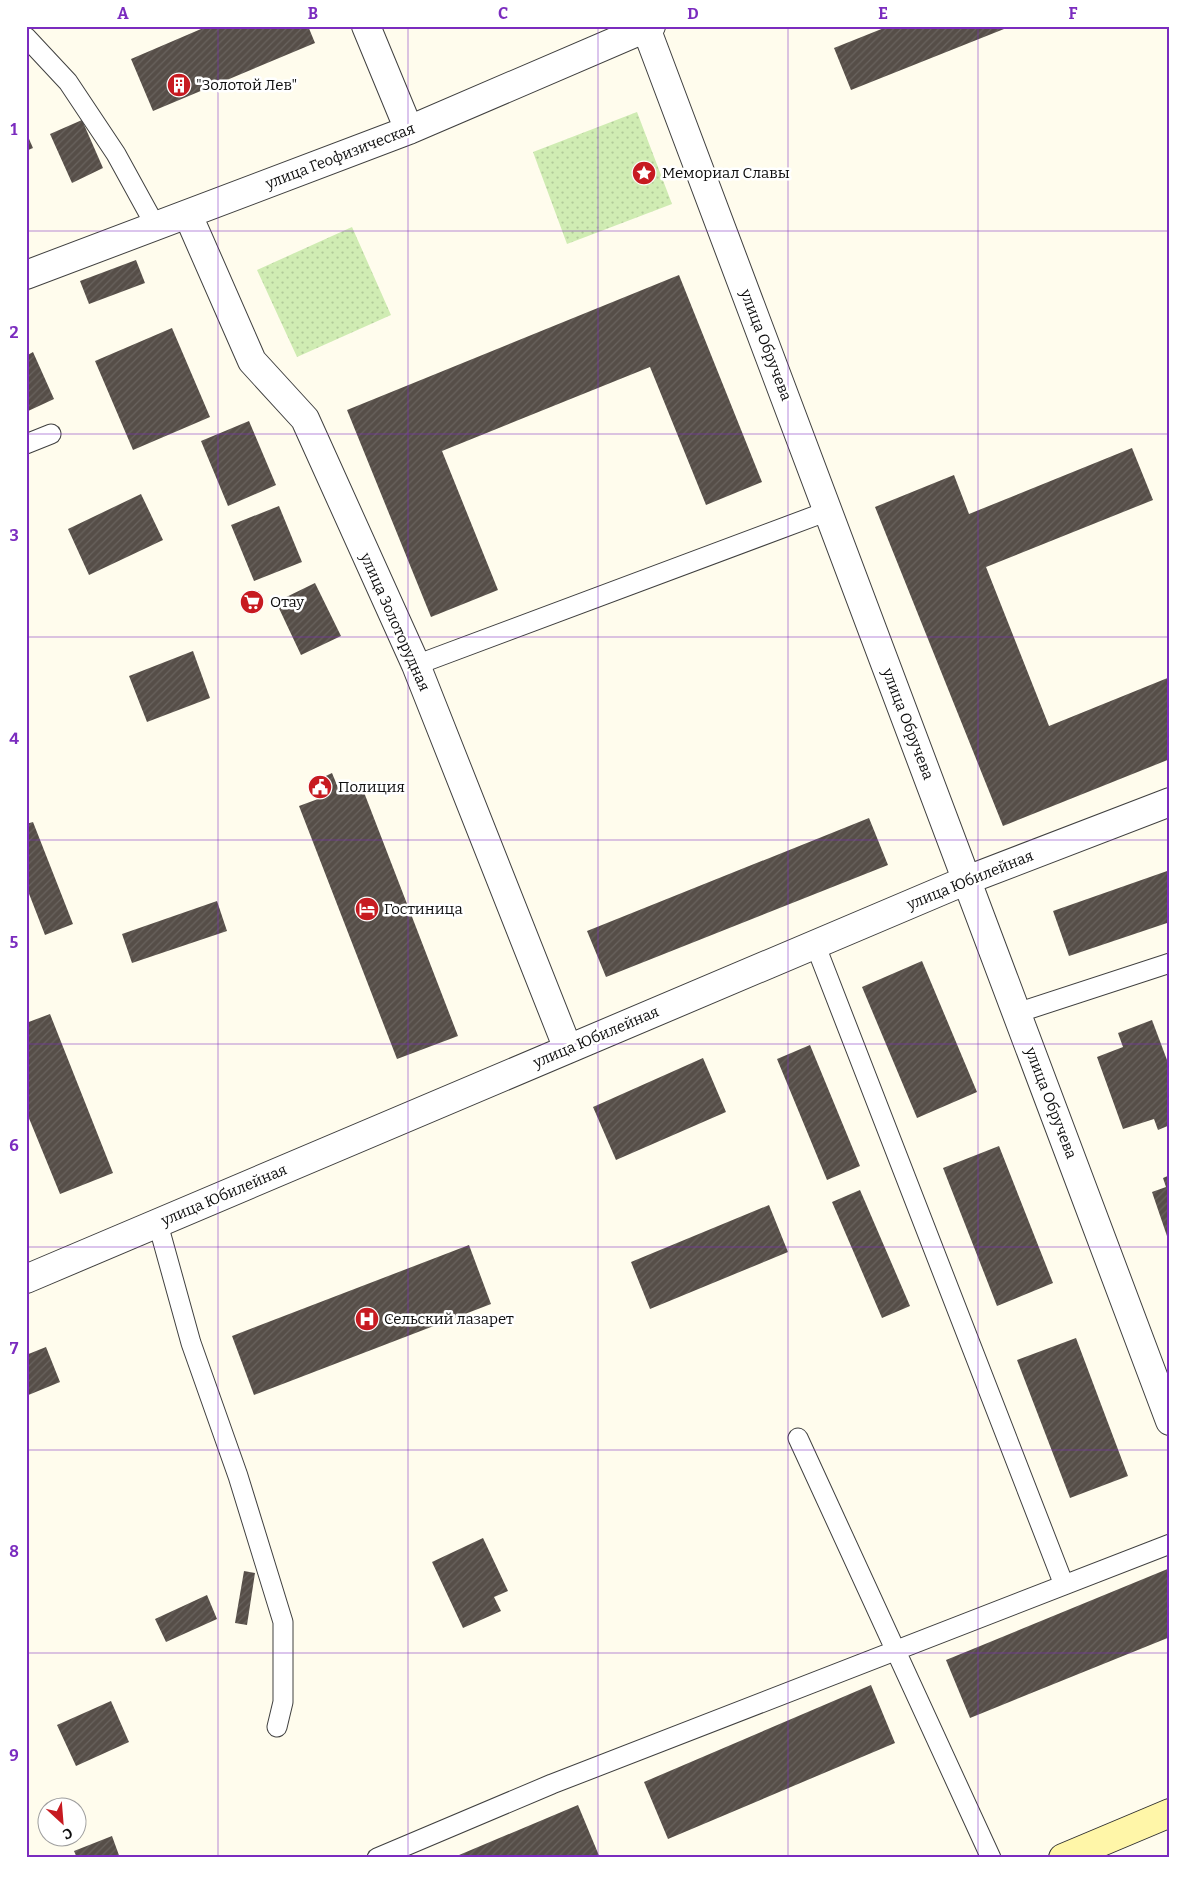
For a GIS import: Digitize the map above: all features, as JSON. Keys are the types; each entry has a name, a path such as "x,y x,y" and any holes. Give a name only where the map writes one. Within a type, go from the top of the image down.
{"main road":[{"path":"1063,1858 1170,1813"}],"street":[{"path":"366,26 410,130"},
{"name":"улица Геофизическая","path":"26,276 410,130 648,27"},
{"name":"улица Обручева","path":"648,27 1170,1421"},
{"name":"улица Золоторудная","path":"188,214 252,360 305,419 416,665 568,1049"},
{"name":"улица Юбилейная","path":"26,1280 967,880 1170,802"}],"lane":[{"path":"26,37 68,82 116,154 156,225"},
{"path":"26,444 51,434"},
{"path":"416,665 828,511"},
{"path":"815,944 1064,1585"},
{"path":"1017,1013 1170,963"},
{"path":"158,1224 191,1344 238,1476 283,1622 283,1702 277,1727"},
{"path":"798,1438 990,1858"},
{"path":"377,1858 552,1784 1170,1544"}],"green space":[{"path":"637,112 672,204 567,244 533,152"},
{"path":"352,227 391,315 297,357 257,270"}],"building":[{"name":"\"Золотой Лев\"","path":"208,26 308,26 315,43 153,111 131,59"},
{"path":"889,26 1002,26 1004,29 851,90 834,48"},
{"path":"82,120 103,168 72,183 50,134"},
{"path":"26,132 33,148 26,151"},
{"path":"136,260 145,283 89,304 80,281"},
{"path":"679,275 762,482 706,505 650,367 442,451 498,590 431,617 347,410"},
{"path":"172,328 210,417 133,450 95,361"},
{"path":"33,352 54,399 26,412 26,356"},
{"path":"249,421 276,485 228,506 201,441"},
{"path":"1132,448 1153,500 986,567 1049,726 1170,677 1170,759 1003,826 875,507 954,475 969,514"},
{"path":"141,494 163,540 89,575 68,529"},
{"path":"279,506 302,562 254,581 231,525"},
{"path":"315,583 341,636 301,655 276,602"},
{"path":"193,651 210,698 147,722 129,676"},
{"path":"332,773 339,790 360,782 458,1036 397,1059 299,806 318,799 311,783"},
{"path":"869,818 888,865 606,977 587,931"},
{"path":"33,822 73,924 45,935 26,886 26,824"},
{"path":"1170,870 1170,922 1069,956 1053,911"},
{"path":"217,901 227,931 132,963 122,934"},
{"path":"922,961 977,1092 917,1118 862,987"},
{"path":"50,1014 113,1173 60,1194 26,1111 26,1023"},
{"path":"1152,1020 1170,1068 1170,1125 1158,1130 1154,1119 1123,1129 1097,1057 1123,1047 1118,1033"},
{"path":"810,1045 860,1166 827,1180 777,1059"},
{"path":"703,1058 726,1112 616,1160 593,1107"},
{"path":"999,1146 1053,1283 997,1306 943,1168"},
{"path":"1170,1175 1169,1242 1152,1192 1166,1187 1163,1178"},
{"path":"860,1190 910,1306 882,1318 832,1202"},
{"path":"769,1205 788,1252 650,1309 631,1262"},
{"path":"469,1245 491,1304 254,1395 232,1336"},
{"path":"1076,1338 1128,1476 1070,1498 1017,1360"},
{"path":"46,1347 60,1382 26,1396 26,1355"},
{"path":"483,1538 508,1591 494,1597 501,1611 463,1628 432,1562"},
{"path":"1170,1568 1170,1637 970,1718 946,1660"},
{"path":"244,1571 255,1573 247,1625 235,1623"},
{"path":"207,1595 217,1619 166,1642 155,1619"},
{"path":"871,1685 895,1743 668,1839 644,1782"},
{"path":"111,1701 129,1742 76,1766 57,1725"},
{"path":"578,1805 600,1858 452,1858"},
{"path":"112,1836 120,1858 77,1858 74,1851"}],"place":[{"name":"\"Золотой Лев\"","path":"179,85"},
{"name":"Мемориал Славы","path":"644,173"},
{"name":"Отау","path":"252,602"},
{"name":"Полиция","path":"320,787"},
{"name":"Гостиница","path":"367,909"},
{"name":"Сельский лазарет","path":"367,1319"}]}
